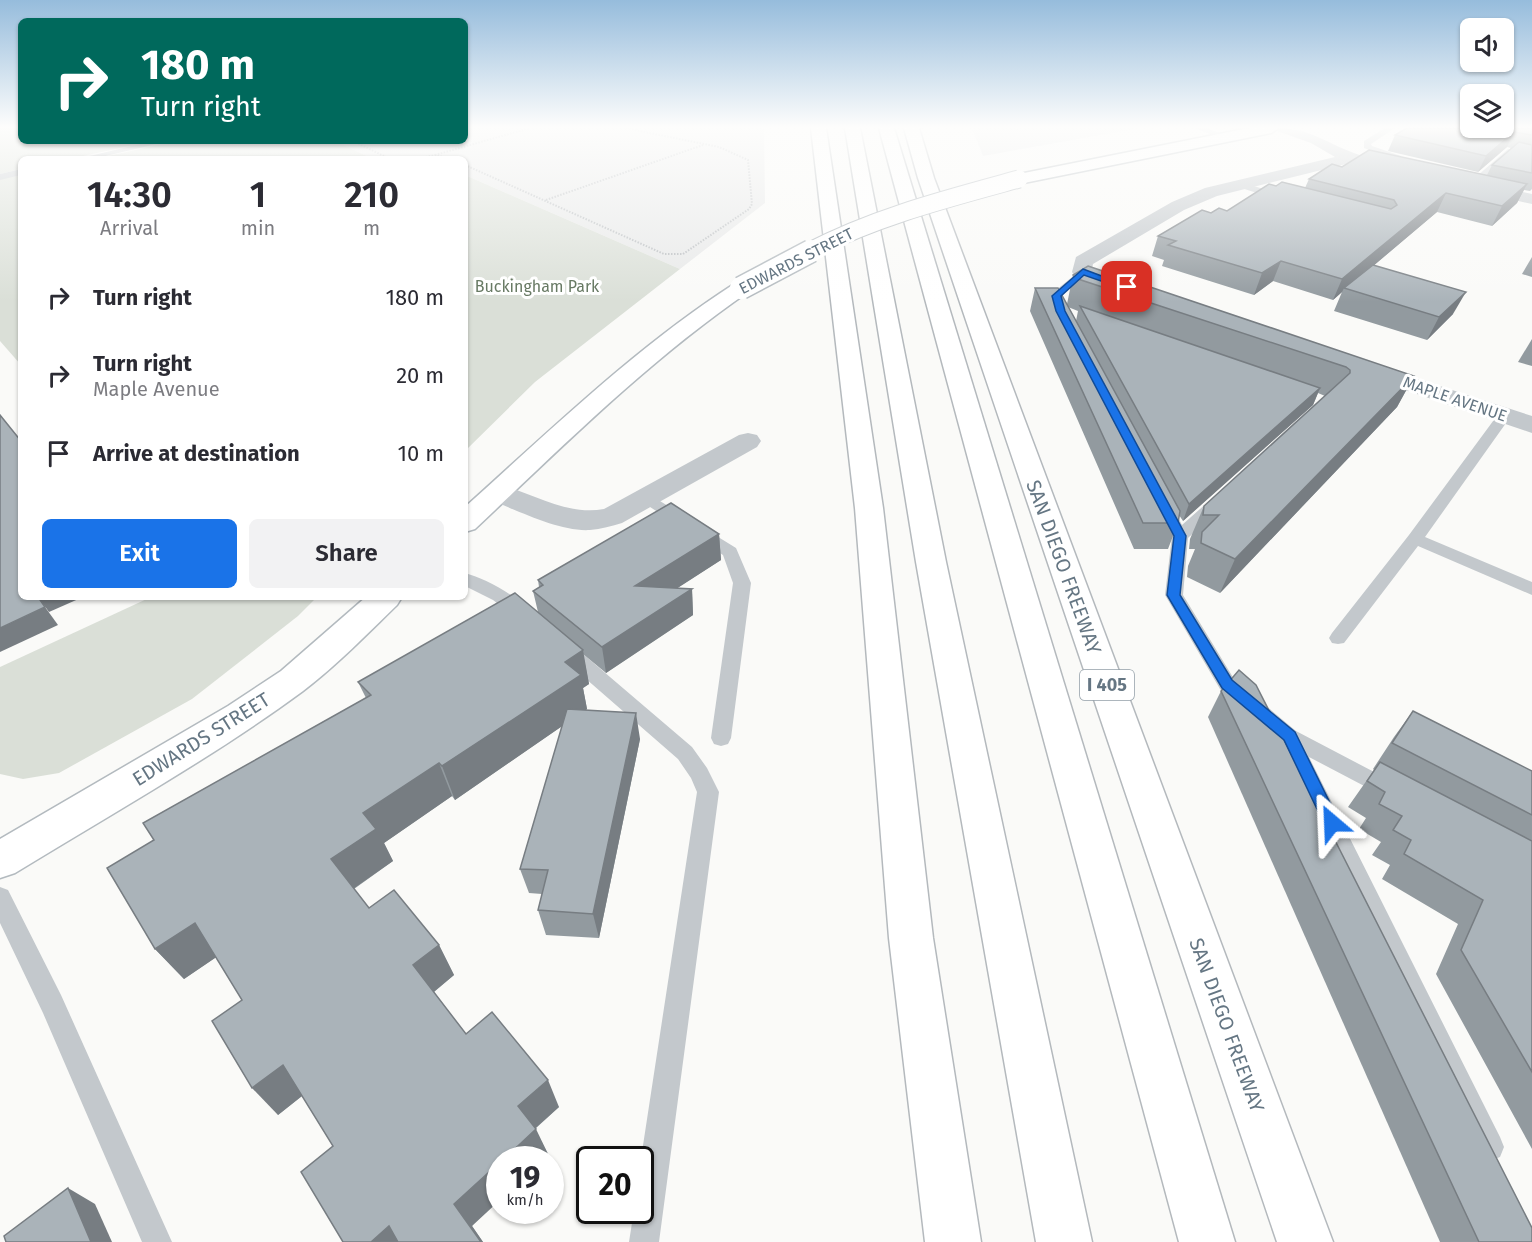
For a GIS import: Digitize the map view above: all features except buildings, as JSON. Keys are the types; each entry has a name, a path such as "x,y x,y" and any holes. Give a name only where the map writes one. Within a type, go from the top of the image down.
{"main road":[{"path":"826,186 869,508 911,938 953,1242"},
{"path":"863,186 937,595 1064,1242"},
{"path":"903,186 1207,1242"},
{"name":"SAN DIEGO FREEWAY","path":"929,186 1305,1242"},
{"name":"EDWARDS STREET","path":"468,520 643,358 700,314 741,288 843,234 893,215 994,186"},
{"name":"EDWARDS STREET","path":"0,860 242,716 320,658 383,600"}],"street":[{"path":"1138,291 1083,272 1083,261 1178,206 1210,192 1231,186"},
{"path":"1490,186 1532,199"},
{"name":"MAPLE AVENUE","path":"1349,363 1532,425"},
{"path":"498,493 570,519 590,521 612,517 748,441"}],"lane":[{"path":"1245,186 1295,201"},
{"path":"1068,319 1056,296 1083,272"},
{"path":"1338,638 1415,539 1504,416"},
{"path":"1158,495 1180,536 1174,595 1227,684 1289,736 1406,799"},
{"path":"1180,536 1223,497"},
{"path":"647,498 730,552 737,565 742,583 721,738"},
{"path":"1415,539 1532,589"},
{"path":"468,580 499,596 545,632 685,753 700,774 708,792 644,1242"},
{"path":"1289,736 1500,1167"},
{"path":"0,898 52,1004 157,1242"}],"path":[{"path":"512,186 664,254 683,254 749,209 752,204 750,186"},
{"path":"545,201 587,186"}],"shaded area":[{"path":"490,186 765,186 765,203 680,269"}],"green space":[{"path":"0,186 18,186 18,362 0,341"},
{"name":"Buckingham Park","path":"468,186 490,186 680,269 535,382 468,448"},
{"path":"145,600 314,600 298,616 192,699 59,773 23,779 0,774 0,667"}],"route":[{"path":"1127,287 1083,272 1056,296 1061,311 1180,536 1174,595 1227,684 1289,736 1332,823"}]}
